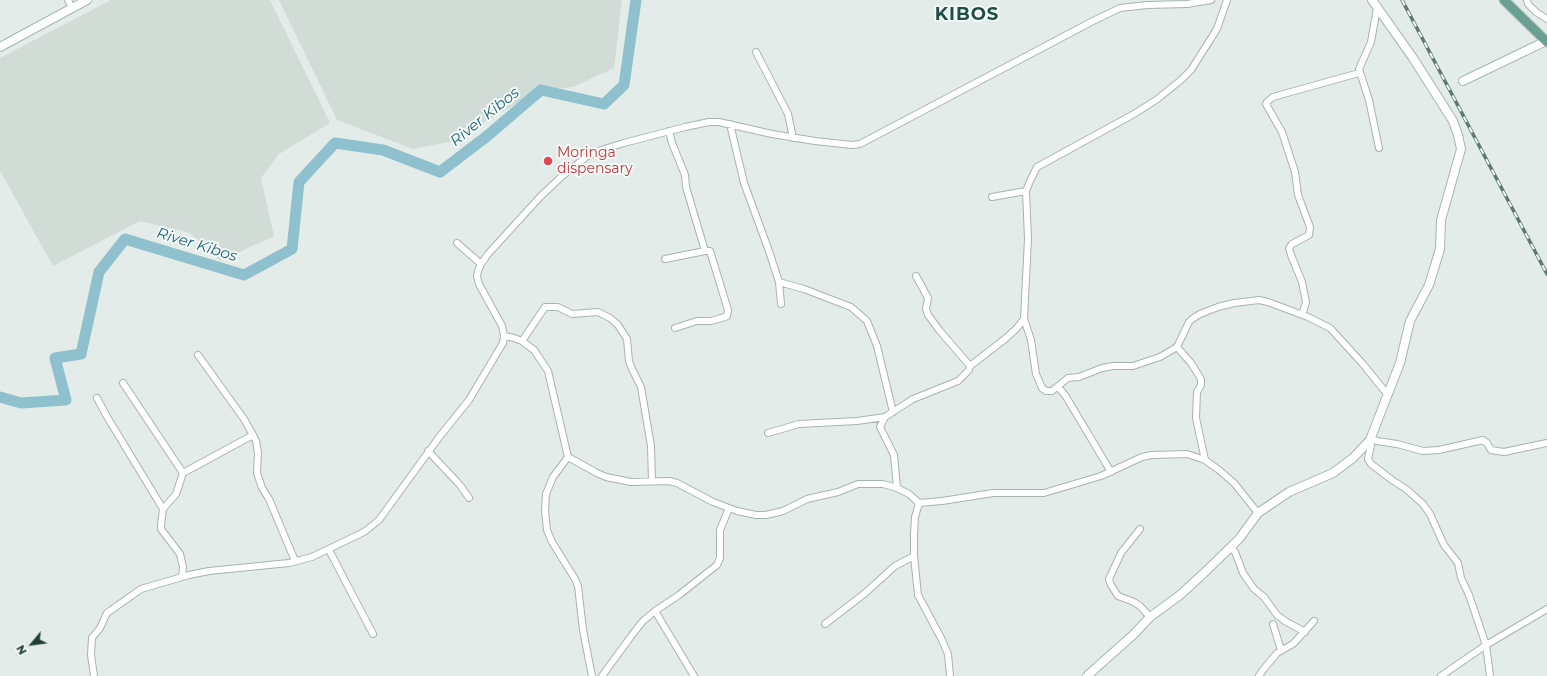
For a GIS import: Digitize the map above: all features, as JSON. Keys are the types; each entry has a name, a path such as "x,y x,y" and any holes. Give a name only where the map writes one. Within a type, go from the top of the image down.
{"main road":[{"path":"1510,2 1546,42"}],"street":[{"path":"68,0 72,8"},
{"path":"0,47 87,0"},
{"path":"94,676 91,655 92,638 100,628 107,613 141,589 209,570 312,558 364,532 379,520 428,452 469,400 499,351 504,336 500,320 479,284 477,277 481,264 488,254 540,197 574,165 601,150 709,122 730,124 743,128 815,142 852,145 860,144 1120,8 1147,5 1187,4 1211,0"},
{"path":"1227,0 1217,29 1190,70 1181,80 1156,100 1134,114 1037,167 1026,191 1028,239 1024,319 1031,340 1036,374 1042,388 1046,391 1052,391 1068,378 1079,377 1102,368 1142,364 1160,357 1177,347 1192,319 1218,307 1234,303 1259,300 1302,315 1330,328 1362,363 1388,395"},
{"path":"1087,676 1133,635 1150,617 1180,596 1239,539 1258,514 1290,492 1333,473 1353,458 1370,439 1400,363 1410,321 1429,285 1440,249 1441,220 1461,149 1453,121 1413,58 1372,0"},
{"path":"1527,0 1528,4 1536,12 1547,19"},
{"path":"1377,8 1371,42 1359,66 1359,72 1369,100 1379,148"},
{"path":"1463,81 1546,42"},
{"path":"756,52 788,114 793,138"},
{"path":"1302,315 1306,302 1302,282 1290,255 1289,248 1292,244 1309,234 1310,227 1298,195 1296,172 1282,132 1266,104 1273,97 1359,72"},
{"path":"730,124 744,183 779,282 781,304"},
{"path":"670,131 672,143 685,175 686,187 705,250"},
{"path":"992,197 1026,191"},
{"path":"457,243 481,264"},
{"path":"666,259 705,250 710,251 728,310 728,314 724,317 711,321 697,321 676,328"},
{"path":"916,276 928,298 926,309 928,315 970,366"},
{"path":"779,282 804,289 845,304 865,319 870,327 871,334 877,346 893,412"},
{"path":"522,341 545,307 558,307 572,314 598,312 610,318 618,325 627,339 629,361 641,387 651,446 652,481"},
{"path":"768,433 799,424 842,422 885,417 913,399 958,381 969,370 970,366 1005,339 1024,319"},
{"path":"504,336 522,341 534,350 548,371 568,457 606,477 631,482 663,480 677,483 713,502 746,514 766,515 783,511 807,499 838,492 858,484 876,484 898,488 909,494 919,503 936,502 993,493 1044,493 1111,472 1136,460 1152,455 1187,454 1205,460 1219,470 1234,483 1258,514"},
{"path":"1177,347 1191,363 1201,379 1201,385 1198,392 1196,418 1205,460"},
{"path":"198,355 244,419 256,441 258,453 257,473 262,488 269,499 295,561"},
{"path":"123,383 183,473"},
{"path":"1058,387 1066,395 1111,472"},
{"path":"97,398 163,509"},
{"path":"885,417 880,427 894,455 898,488"},
{"path":"182,577 183,567 180,554 161,529 163,509 176,494 183,473 253,435"},
{"path":"1370,439 1422,451 1439,450 1483,440 1487,443 1491,450 1504,452 1547,443"},
{"path":"1370,439 1371,445 1368,459 1371,464 1406,489 1423,504 1430,514 1444,544 1458,563 1461,578 1469,595 1486,645 1490,676"},
{"path":"428,452 460,485 469,498"},
{"path":"568,457 553,477 546,494 545,510 547,530 552,542 575,578 578,586 583,630 592,676"},
{"path":"919,503 915,517 914,556 918,595 944,643 948,654 950,676"},
{"path":"602,676 632,634 655,611 679,595 717,565 720,558 720,530 728,508"},
{"path":"1140,529 1121,554 1109,579 1118,596 1134,602 1150,617"},
{"path":"1230,548 1235,552 1243,573 1254,589 1264,597 1277,615 1305,632"},
{"path":"329,550 374,634"},
{"path":"825,624 864,594 895,566 914,556"},
{"path":"1440,676 1486,645 1547,609"},
{"path":"655,611 694,676"},
{"path":"1259,676 1271,659 1281,650 1292,644 1314,621"},
{"path":"1272,624 1281,650"}],"shaded area":[{"path":"111,0 270,0 330,123 279,154 261,178 274,236 220,261 190,233 140,221 53,266 0,171 0,58"},
{"path":"279,0 622,0 614,68 573,87 541,90 449,142 413,149 337,120"}],"waterway":[{"name":"River Kibos","path":"0,397 21,403 66,400 55,358 81,354 99,272 125,239 244,275 292,249 299,182 335,143 383,150 440,172 486,137 541,90 604,104 624,85 636,0"}],"railway":[{"path":"1402,0 1547,274"}],"place":[{"name":"Moringa dispensary","path":"548,161"}],"district":[{"name":"KIBOS","path":"967,15"}]}
